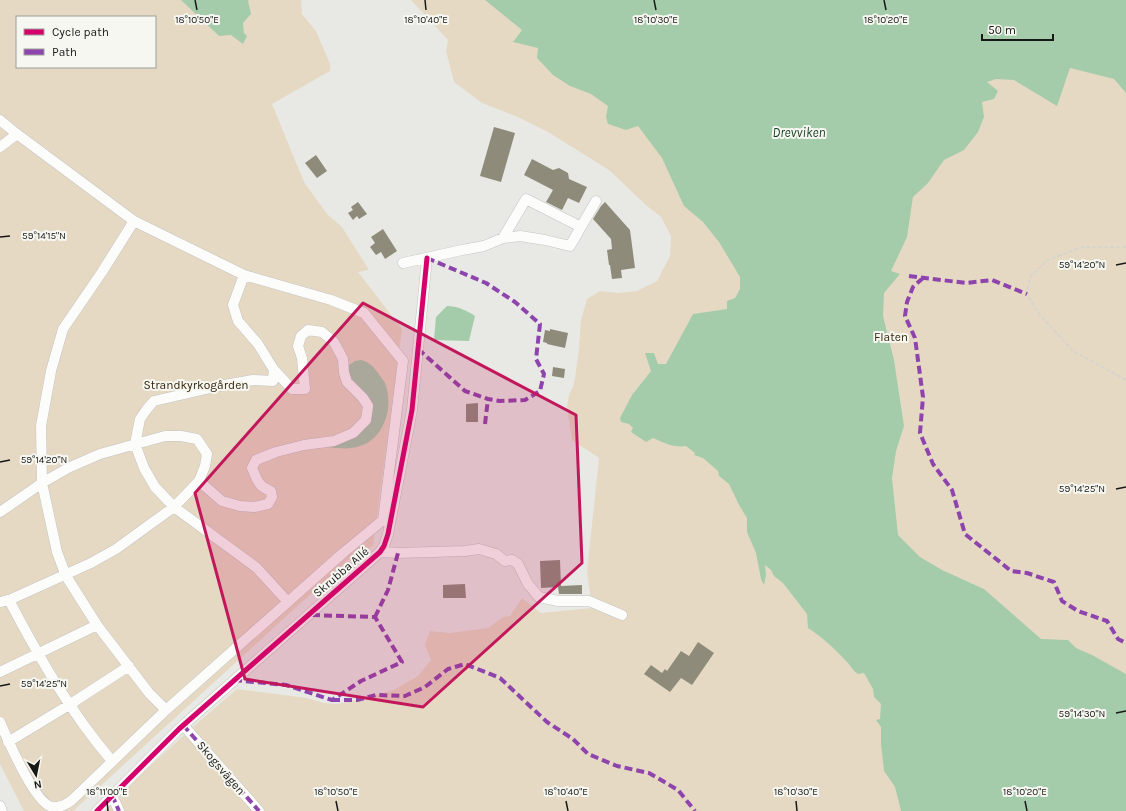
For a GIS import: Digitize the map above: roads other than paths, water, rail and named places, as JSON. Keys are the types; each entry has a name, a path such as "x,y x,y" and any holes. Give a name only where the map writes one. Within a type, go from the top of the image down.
{"street":[{"path":"0,120 134,221 244,275 331,300 364,313 403,361 383,520 343,553 166,710 72,800 63,806 51,807 44,803 30,785 8,742 0,722"},
{"path":"0,147 17,134"},
{"path":"503,238 526,198 581,227"},
{"path":"403,263 484,246 503,238 520,236 570,246 596,201"},
{"path":"134,221 102,272 63,329 51,371 41,426 42,483 57,552 66,576 97,625 149,693 166,710"},
{"name":"Skrubba Allé","path":"97,811 184,725 380,552 384,546 388,534 412,410 427,258"},
{"path":"199,481 222,500 240,506 254,507 268,504 272,498 271,491 264,489 258,482 252,468 256,460 276,452 304,445 334,441 353,433 366,420 368,406 363,398 347,382 344,373 344,359 334,342 322,332 308,330 301,336 298,346 302,358 305,389 292,389 274,370 258,344 238,321 233,305 244,275"},
{"path":"274,370 273,381 253,380 154,401 140,420 135,444 144,468 155,487 174,507 258,568 288,602"},
{"path":"0,512 42,483 68,468 94,457 135,444 165,436 181,436 198,439 207,454 205,466 199,481 174,507 116,549 91,564 66,576 4,601 69,705 96,743 112,761"},
{"name":"Skrubba Allé","path":"380,552 398,553 465,551 479,549 496,554 505,560 512,560 518,564 528,584 539,597 558,601 589,601 622,615"},
{"path":"0,672 97,625"},
{"path":"8,742 129,666"},
{"name":"Skogsvägen","path":"184,725 259,811"},
{"path":"112,795 119,811"},
{"path":"0,806 2,811"}],"water":[{"path":"181,0 249,0 251,14 243,23 244,33 247,36 243,44 231,35 219,36"},
{"name":"Drevviken","path":"485,0 1126,0 1126,93 1114,79 1070,68 1057,106 1014,80 996,79 987,82 998,91 994,99 982,102 984,117 978,132 964,150 944,160 928,183 913,197 907,237 891,271 900,274 884,293 883,316 894,360 904,426 896,451 892,478 898,535 920,557 942,570 984,589 1041,639 1068,640 1076,648 1126,674 1126,811 901,811 895,787 884,771 881,727 876,720 880,719 881,704 874,697 873,689 864,673 856,673 833,648 808,628 807,614 783,583 774,576 771,570 765,565 766,575 764,585 761,579 756,553 747,532 747,518 729,484 719,476 718,471 703,458 694,455 695,453 686,446 673,446 653,438 646,442 631,432 633,428 629,424 621,422 620,418 632,395 651,371 645,353 654,353 658,364 666,364 693,314 727,309 727,301 735,298 740,289 740,277 719,242 703,222 684,206 662,158 638,126 626,130 608,124 606,117 608,106 591,94 570,86 553,75 537,58 538,48 513,42 522,30"},
{"path":"447,306 461,309 475,316 469,341 434,340 436,317"},
{"path":"361,360 373,366 385,383 388,392 388,411 385,420 376,436 369,442 360,446 348,448 327,447 370,414 348,380 348,366 355,361"}],"park label":[{"name":"Flaten","path":"891,337"},
{"name":"Strandkyrkogården","path":"196,385"}]}
